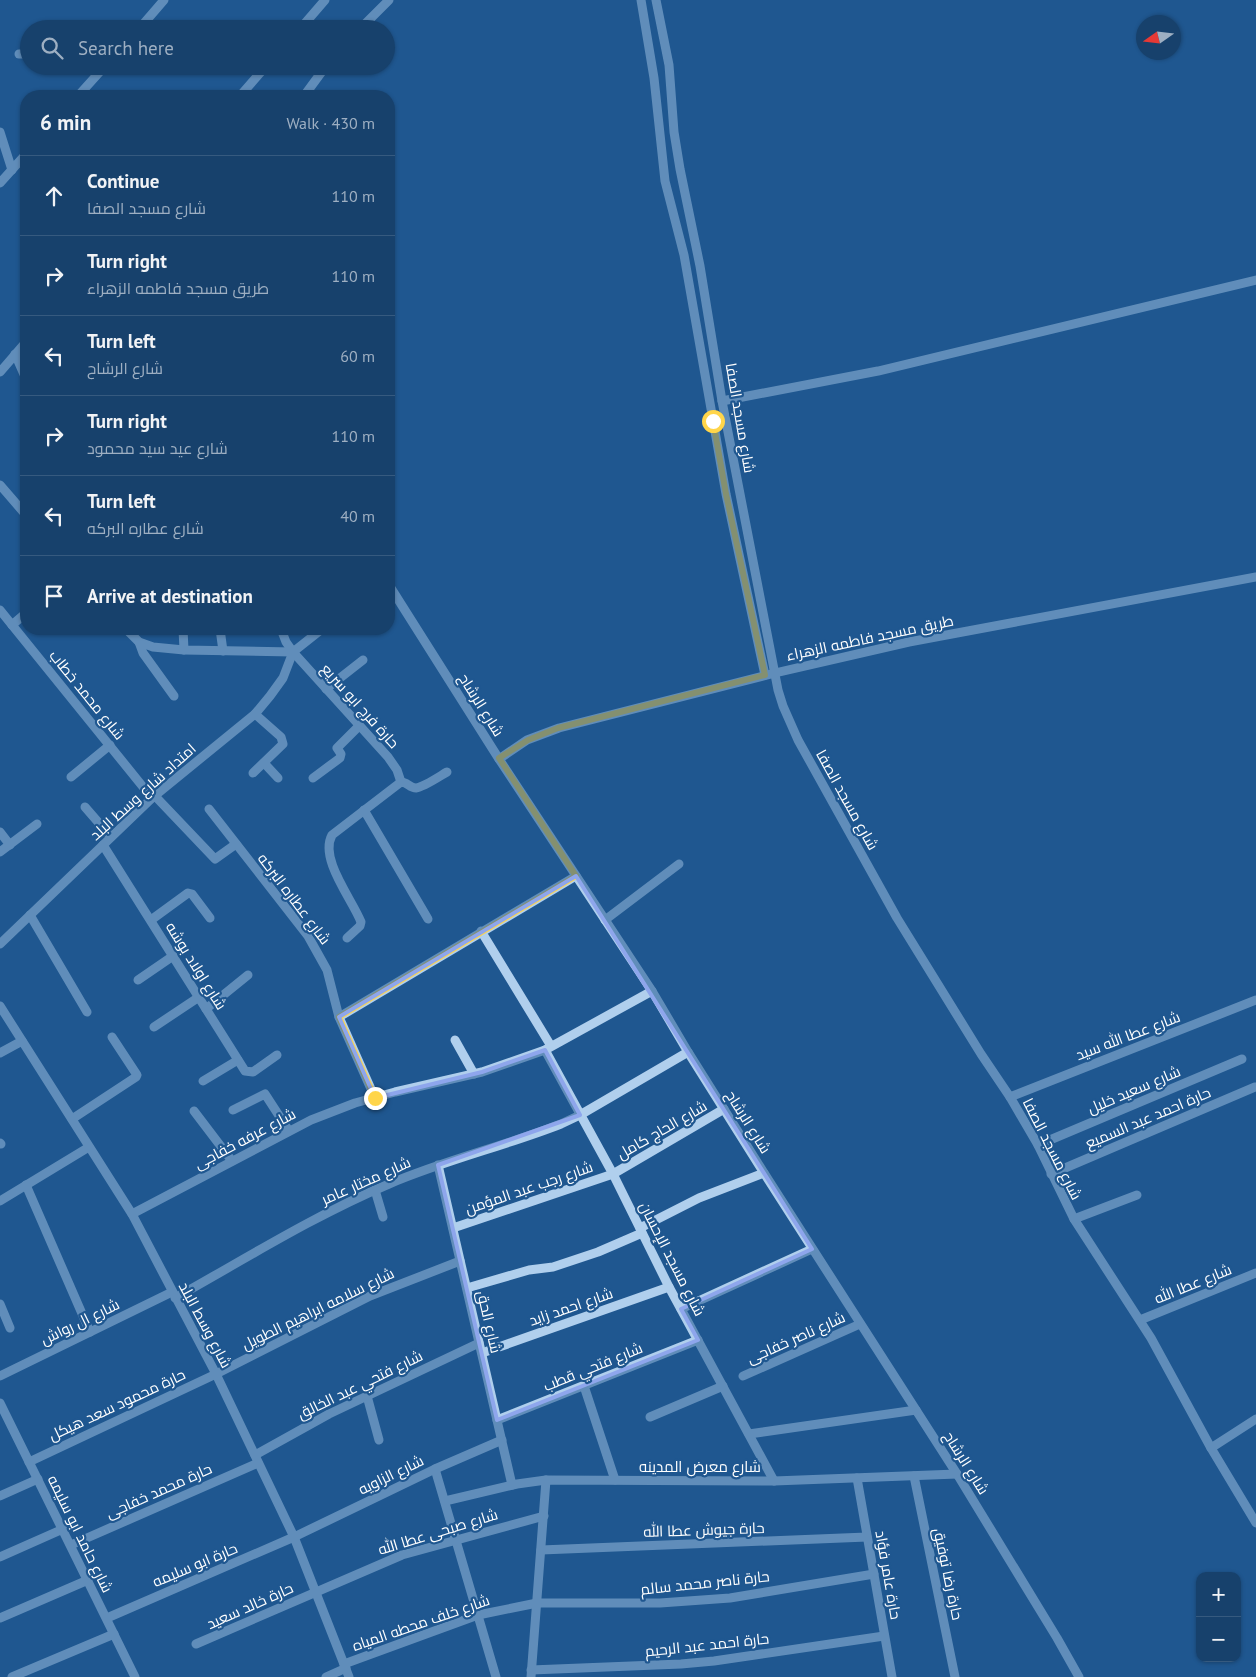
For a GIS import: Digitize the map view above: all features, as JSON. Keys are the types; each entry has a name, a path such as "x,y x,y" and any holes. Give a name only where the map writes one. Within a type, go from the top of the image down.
{"street":[{"path":"146,20 164,0"},
{"path":"308,20 325,0"},
{"path":"369,20 389,0"},
{"name":"شارع مسجد الصفا","path":"641,0 654,78 665,181 684,255 726,494 765,675"},
{"name":"شارع مسجد الصفا","path":"656,0 669,65 680,169 700,266 722,401 783,706 802,748 897,918 981,1054 1010,1097 1038,1145 1074,1219 1152,1338 1211,1448 1256,1523"},
{"path":"83,90 97,75"},
{"path":"245,90 258,75"},
{"path":"308,90 319,75"},
{"path":"0,132 12,170"},
{"path":"2,179 20,161"},
{"path":"722,401 878,371 1256,280"},
{"path":"0,372 20,349"},
{"path":"15,354 20,365"},
{"path":"0,485 20,508"},
{"name":"طريق مسجد فاطمه الزهراء","path":"499,758 528,740 558,728 765,675 909,642 1256,577"},
{"name":"شارع الرشاح","path":"395,594 499,758 652,991 812,1250 957,1474 1057,1638 1078,1677"},
{"name":"شارع محمد خطاب","path":"0,610 20,635"},
{"path":"12,625 20,618"},
{"name":"شارع محمد خطاب","path":"20,635 154,797 215,859 236,844"},
{"path":"132,635 139,642 153,647 184,650 293,652 314,635"},
{"path":"183,635 184,650"},
{"path":"221,635 223,651"},
{"name":"حارة فرج ابو سريع","path":"283,635 293,652 388,757 401,782"},
{"path":"139,642 143,654 174,696"},
{"name":"امتداد شارع وسط البلد","path":"0,944 154,797 255,714 283,678 293,652"},
{"path":"326,689 364,660"},
{"path":"253,773 283,744 281,737 255,714"},
{"path":"313,778 340,758 341,754 337,748 359,726"},
{"path":"71,777 110,745"},
{"path":"264,763 278,778"},
{"path":"347,938 360,926 361,922 332,863 329,847 332,834 401,782 406,782 412,787 419,787 447,772"},
{"path":"86,807 111,837"},
{"name":"شارع عطاره البركه","path":"208,809 308,936 318,953 330,979 339,1017 375,1098"},
{"path":"364,810 428,919"},
{"path":"0,852 38,824"},
{"path":"0,832 10,845"},
{"name":"شارع اولاد بوشه","path":"103,845 238,1060"},
{"path":"605,920 679,864"},
{"path":"339,1017 576,876"},
{"path":"150,920 188,892 192,894 210,918"},
{"path":"30,915 87,1012"},
{"name":"شارع مسجد الإحسان","path":"481,931 548,1048 580,1115 614,1174 669,1287 774,1481"},
{"path":"138,980 173,956"},
{"path":"206,1009 248,975"},
{"name":"شارع عرفه خفاجى","path":"132,1214 311,1120 355,1103 474,1074 548,1048 652,991"},
{"path":"154,1026 199,997"},
{"name":"شارع عطا الله سيد","path":"1010,1097 1256,1000"},
{"name":"شارع وسط البلد","path":"0,1006 132,1214 216,1374 294,1537 347,1670"},
{"path":"72,1119 136,1077 112,1037"},
{"path":"455,1040 474,1074"},
{"path":"0,1053 22,1041"},
{"name":"شارع مختار عامر","path":"174,1295 331,1211 375,1190 438,1165 556,1126 580,1115 688,1052"},
{"path":"203,1081 238,1060 245,1070 250,1072 276,1055"},
{"name":"شارع سعيد خليل","path":"1038,1145 1242,1059"},
{"name":"حارة احمد عبد السميع","path":"1051,1174 1255,1087"},
{"path":"233,1110 265,1094 289,1131"},
{"name":"شارع الحاج كامل","path":"614,1174 724,1109"},
{"path":"194,1111 232,1161"},
{"path":"0,1201 89,1147"},
{"name":"شارع الحق","path":"438,1165 512,1485"},
{"path":"467,1288 529,1270 562,1264 598,1252 641,1231 699,1198 764,1173"},
{"name":"شارع رجب عبد المؤمن","path":"453,1228 614,1174"},
{"path":"26,1185 90,1332"},
{"path":"375,1190 383,1216"},
{"path":"1074,1219 1137,1196"},
{"path":"681,1308 812,1250"},
{"name":"شارع سلامه ابراهيم الطويل","path":"216,1374 370,1296 460,1261"},
{"name":"شارع عطا الله","path":"1140,1320 1256,1273"},
{"name":"شارع احمد زايد","path":"482,1352 669,1287"},
{"name":"شارع ال رواش","path":"0,1376 90,1332 174,1295"},
{"path":"0,1304 10,1328"},
{"name":"شارع ناصر خفاجى","path":"743,1376 860,1324"},
{"name":"شارع فتحي قطب","path":"497,1420 698,1340"},
{"name":"شارع فتحي عبد الخالق","path":"256,1459 329,1414 479,1343"},
{"name":"حارة محمود سعد هيكل","path":"29,1462 216,1374"},
{"path":"584,1386 615,1480"},
{"path":"650,1417 723,1386"},
{"path":"367,1396 379,1440"},
{"name":"شارع حامد ابو سليمه","path":"0,1403 135,1677"},
{"path":"749,1434 916,1410"},
{"path":"1211,1448 1256,1419"},
{"name":"شارع الزاويه","path":"294,1537 435,1469 502,1440"},
{"name":"حارة محمد خفاجى","path":"71,1545 256,1459"},
{"path":"435,1469 496,1677"},
{"name":"شارع معرض المدينه","path":"445,1501 512,1485 546,1480 774,1481 957,1474"},
{"name":"حارة رضا توفيق","path":"914,1476 955,1677"},
{"name":"حارة عامر فؤاد","path":"857,1478 892,1677"},
{"path":"0,1496 38,1479"},
{"path":"530,1675 546,1480"},
{"name":"شارع صبحى عطا الله","path":"316,1592 402,1555 544,1516"},
{"path":"0,1557 63,1529"},
{"name":"حارة ابو سليمه","path":"107,1618 294,1537"},
{"name":"حارة جيوش عطا الله","path":"541,1550 867,1537"},
{"name":"حارة ناصر محمد سالم","path":"537,1603 660,1604 730,1598 874,1574"},
{"path":"0,1618 88,1580"},
{"name":"حارة خالد سعيد","path":"196,1644 316,1592"},
{"name":"شارع خلف محطه المياه","path":"326,1677 478,1615 537,1603"},
{"path":"12,1677 114,1634"},
{"name":"حارة احمد عبد الرحيم","path":"530,1675 714,1661 884,1636"}],"highlighted area":[{"path":"576,876 812,1249 681,1309 698,1340 497,1420 438,1165 580,1115 545,1050 482,1072 375,1098 339,1017"}],"route":[{"path":"375,1098 339,1017 576,876 499,758 528,740 558,728 765,675 726,494 713,421"}]}
